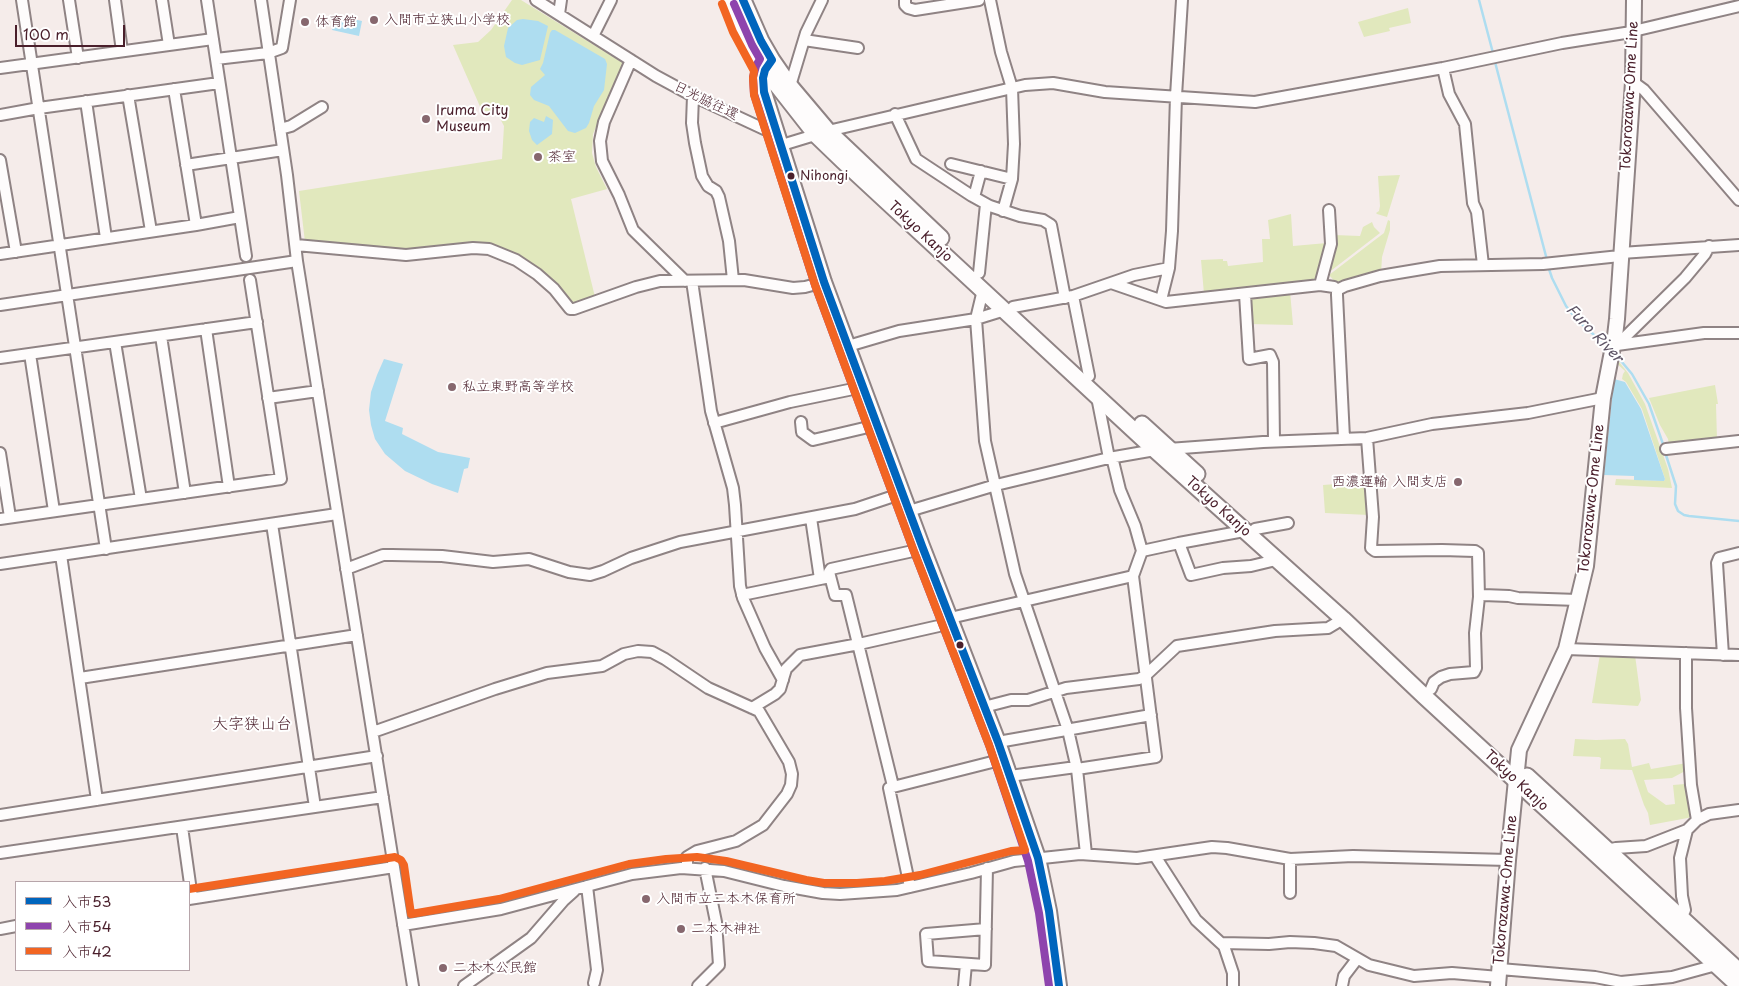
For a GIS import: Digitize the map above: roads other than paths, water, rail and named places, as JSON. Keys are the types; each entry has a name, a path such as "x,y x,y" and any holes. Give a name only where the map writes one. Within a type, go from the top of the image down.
{"highway":[{"name":"Tokyo Kanjo","path":"742,0 742,27 768,65 843,161 983,290 1009,309 1089,376 1171,450 1250,530 1276,560 1343,619 1424,696 1607,850 1737,967"},
{"name":"Tokyo Kanjo","path":"768,65 790,86 822,133 979,273 1009,309 1097,396 1156,450 1431,689 1739,986"}],"main road":[{"name":"Tokorozawa-Ome Line","path":"1499,977 1516,773 1522,742 1566,649 1586,566 1603,398 1614,349 1633,82 1634,0"},
{"path":"768,65 763,78 764,92 824,282 922,546 998,742 1038,858 1049,911 1059,986"}],"street":[{"path":"22,0 106,549"},
{"path":"69,0 78,58"},
{"path":"115,0 122,51"},
{"path":"162,0 168,45"},
{"path":"207,0 246,256"},
{"path":"261,0 297,261 413,986"},
{"path":"216,59 268,53 282,48 290,0"},
{"name":"日光脇往還","path":"536,0 631,60 693,96 780,141"},
{"path":"559,14 561,0"},
{"path":"593,36 611,0"},
{"path":"790,86 804,40 822,0"},
{"path":"905,0 905,5 908,8 915,10 979,0"},
{"path":"990,0 1001,52 1012,88 1014,144 1012,179 1003,211"},
{"path":"1161,300 1169,268 1172,231 1176,96 1182,0"},
{"path":"780,141 822,133 1025,84 1053,83 1104,92 1256,102 1634,31 1739,6"},
{"path":"0,68 213,39"},
{"path":"804,40 858,48"},
{"path":"631,60 604,122 600,141 602,161 619,195 633,230 689,281 714,423 733,488 738,573 742,595 765,648 783,680"},
{"path":"1443,68 1449,94 1465,124 1473,203 1477,212 1483,264"},
{"path":"1633,82 1644,90 1739,200"},
{"path":"0,115 220,83"},
{"path":"174,89 196,225"},
{"path":"128,95 151,231"},
{"path":"693,96 692,123 702,176 708,186 716,190 719,197 729,241 733,280"},
{"path":"86,101 106,238"},
{"path":"280,129 291,126 322,107"},
{"path":"895,114 916,159 986,204 1003,211 1043,220 1051,226 1089,376"},
{"path":"186,165 283,150"},
{"path":"0,160 16,252"},
{"path":"951,164 1012,179"},
{"path":"974,197 981,171"},
{"path":"979,273 986,204"},
{"path":"1320,285 1331,244 1329,210"},
{"path":"0,254 196,225 240,216"},
{"path":"296,245 406,255 473,248 489,249 516,260 537,274 554,289 570,309 660,280 754,280 793,288 824,282"},
{"path":"1337,290 1380,276 1430,267 1483,264 1547,264 1708,246 1739,245"},
{"path":"1614,349 1685,278 1705,254 1708,246"},
{"path":"0,306 297,261"},
{"path":"848,346 899,331 976,319 1009,309 1069,297 1134,274 1169,268"},
{"path":"0,453 5,518 281,480 250,280"},
{"path":"1111,282 1166,302 1320,285 1334,287 1337,290 1344,438"},
{"path":"983,290 976,319 984,441 996,485 1015,574 1068,730 1076,768 1086,854"},
{"path":"1245,294 1249,359 1270,355 1273,362 1274,441"},
{"path":"0,358 257,322"},
{"path":"206,329 229,487"},
{"path":"1614,349 1704,333 1739,333"},
{"path":"161,336 185,493"},
{"path":"115,342 142,499"},
{"path":"30,354 54,511"},
{"path":"714,423 790,402 863,386"},
{"path":"268,398 318,391"},
{"path":"1010,776 1156,757 1133,576 1142,551 1110,458 1097,396"},
{"path":"909,511 996,485 1110,458 1156,450 1274,441 1367,438 1432,424 1528,413 1603,398"},
{"path":"801,422 802,432 813,440 877,425"},
{"path":"1367,438 1372,517 1371,548 1375,551 1475,551 1478,553 1479,597 1475,633 1476,668 1474,672 1450,674 1441,677 1434,682 1431,689"},
{"path":"1666,449 1739,441"},
{"path":"346,569 383,555 442,556 493,562 529,559 569,572 590,575 631,558 680,542 855,509 903,493"},
{"path":"0,564 337,514"},
{"path":"811,518 825,578 834,595 846,595 894,786"},
{"path":"1142,551 1288,523"},
{"path":"272,524 315,807"},
{"path":"1179,543 1191,575 1276,560"},
{"path":"742,595 825,578 831,569 913,551 922,546"},
{"path":"1723,655 1717,563 1719,558 1739,553"},
{"path":"61,555 97,800"},
{"path":"752,708 780,689 786,669 800,654 859,644 1133,576"},
{"path":"1479,597 1483,595 1578,600"},
{"path":"984,707 1012,700 1028,700 1066,688 1138,679 1146,675 1177,646 1275,630 1328,628 1343,619"},
{"path":"80,678 357,635"},
{"path":"1566,649 1739,656"},
{"path":"373,732 538,676 564,670 602,666 624,654 638,651 652,652 708,688 758,711 789,762 792,774 792,785 787,794 763,825 736,841 697,851 687,857 687,867"},
{"path":"1686,653 1686,708 1690,775 1697,820"},
{"path":"998,742 1151,715"},
{"path":"0,814 309,768 377,756"},
{"path":"910,887 889,788 1004,759"},
{"path":"0,853 383,796"},
{"path":"1607,850 1646,846 1686,830 1697,820 1710,814 1739,810"},
{"path":"182,827 188,881"},
{"path":"1681,918 1685,910 1682,896 1680,858 1686,830"},
{"path":"403,925 501,909 639,873 667,868 705,868 740,874 784,886 823,892 857,893 910,887 1014,861 1086,854 1137,858 1212,847 1290,859 1352,856 1508,860"},
{"path":"1156,856 1196,920 1222,943 1230,960 1234,986"},
{"path":"1290,859 1290,893"},
{"path":"190,898 394,867"},
{"path":"698,986 719,965 716,922 705,868"},
{"path":"986,929 926,934 928,962 985,965 986,929 987,868"},
{"path":"582,888 597,970 594,983"},
{"path":"464,986 531,938 564,900 582,888"},
{"path":"0,929 15,926"},
{"path":"1222,943 1269,944 1288,942 1336,946 1369,965 1414,976 1452,973 1499,977 1595,976 1621,984 1666,978 1716,964"},
{"path":"1342,986 1344,976 1357,959"},
{"path":"964,986 966,964"}],"water":[{"path":"335,15 362,21 359,36 332,30"},
{"path":"517,20 538,21 548,26 540,60 522,65 506,57 504,46 508,28"},
{"path":"552,30 605,59 607,64 604,90 594,106 589,123 586,128 575,133 568,131 549,106 534,100 530,95 531,87 545,75 540,69"},
{"path":"546,116 553,120 552,134 537,145 532,140 529,131 530,122 534,118 544,122"},
{"path":"384,359 403,364 385,421 403,428 402,434 438,452 470,458 468,468 464,469 458,493 432,484 405,471 385,454 375,439 369,410 371,392"},
{"path":"1614,379 1625,382 1641,409 1665,479 1664,481 1634,480 1634,476 1604,475"}],"waterway":[{"name":"Furo River","path":"1479,0 1493,53"},
{"name":"Furo River","path":"1495,62 1547,260"},
{"name":"Furo River","path":"1548,266 1566,306 1577,320 1609,348"},
{"name":"Furo River","path":"1616,355 1632,374 1649,404 1664,447"},
{"name":"Furo River","path":"1665,452 1676,486 1675,504 1678,511 1689,516 1739,521"}],"place":[{"name":"入間市立狭山小学校","path":"374,20"},
{"name":"体育館","path":"305,22"},
{"name":"Iruma City Museum","path":"426,119"},
{"name":"茶室","path":"538,157"},
{"name":"Nihongi","path":"791,176"},
{"name":"私立東野高等学校","path":"452,387"},
{"name":"西濃運輸 入間支店","path":"1458,482"},
{"name":"入間市立二本木保育所","path":"646,899"},
{"name":"二本木神社","path":"681,929"},
{"name":"二本木公民館","path":"443,968"}],"district":[{"name":"大字狭山台","path":"252,725"}]}
